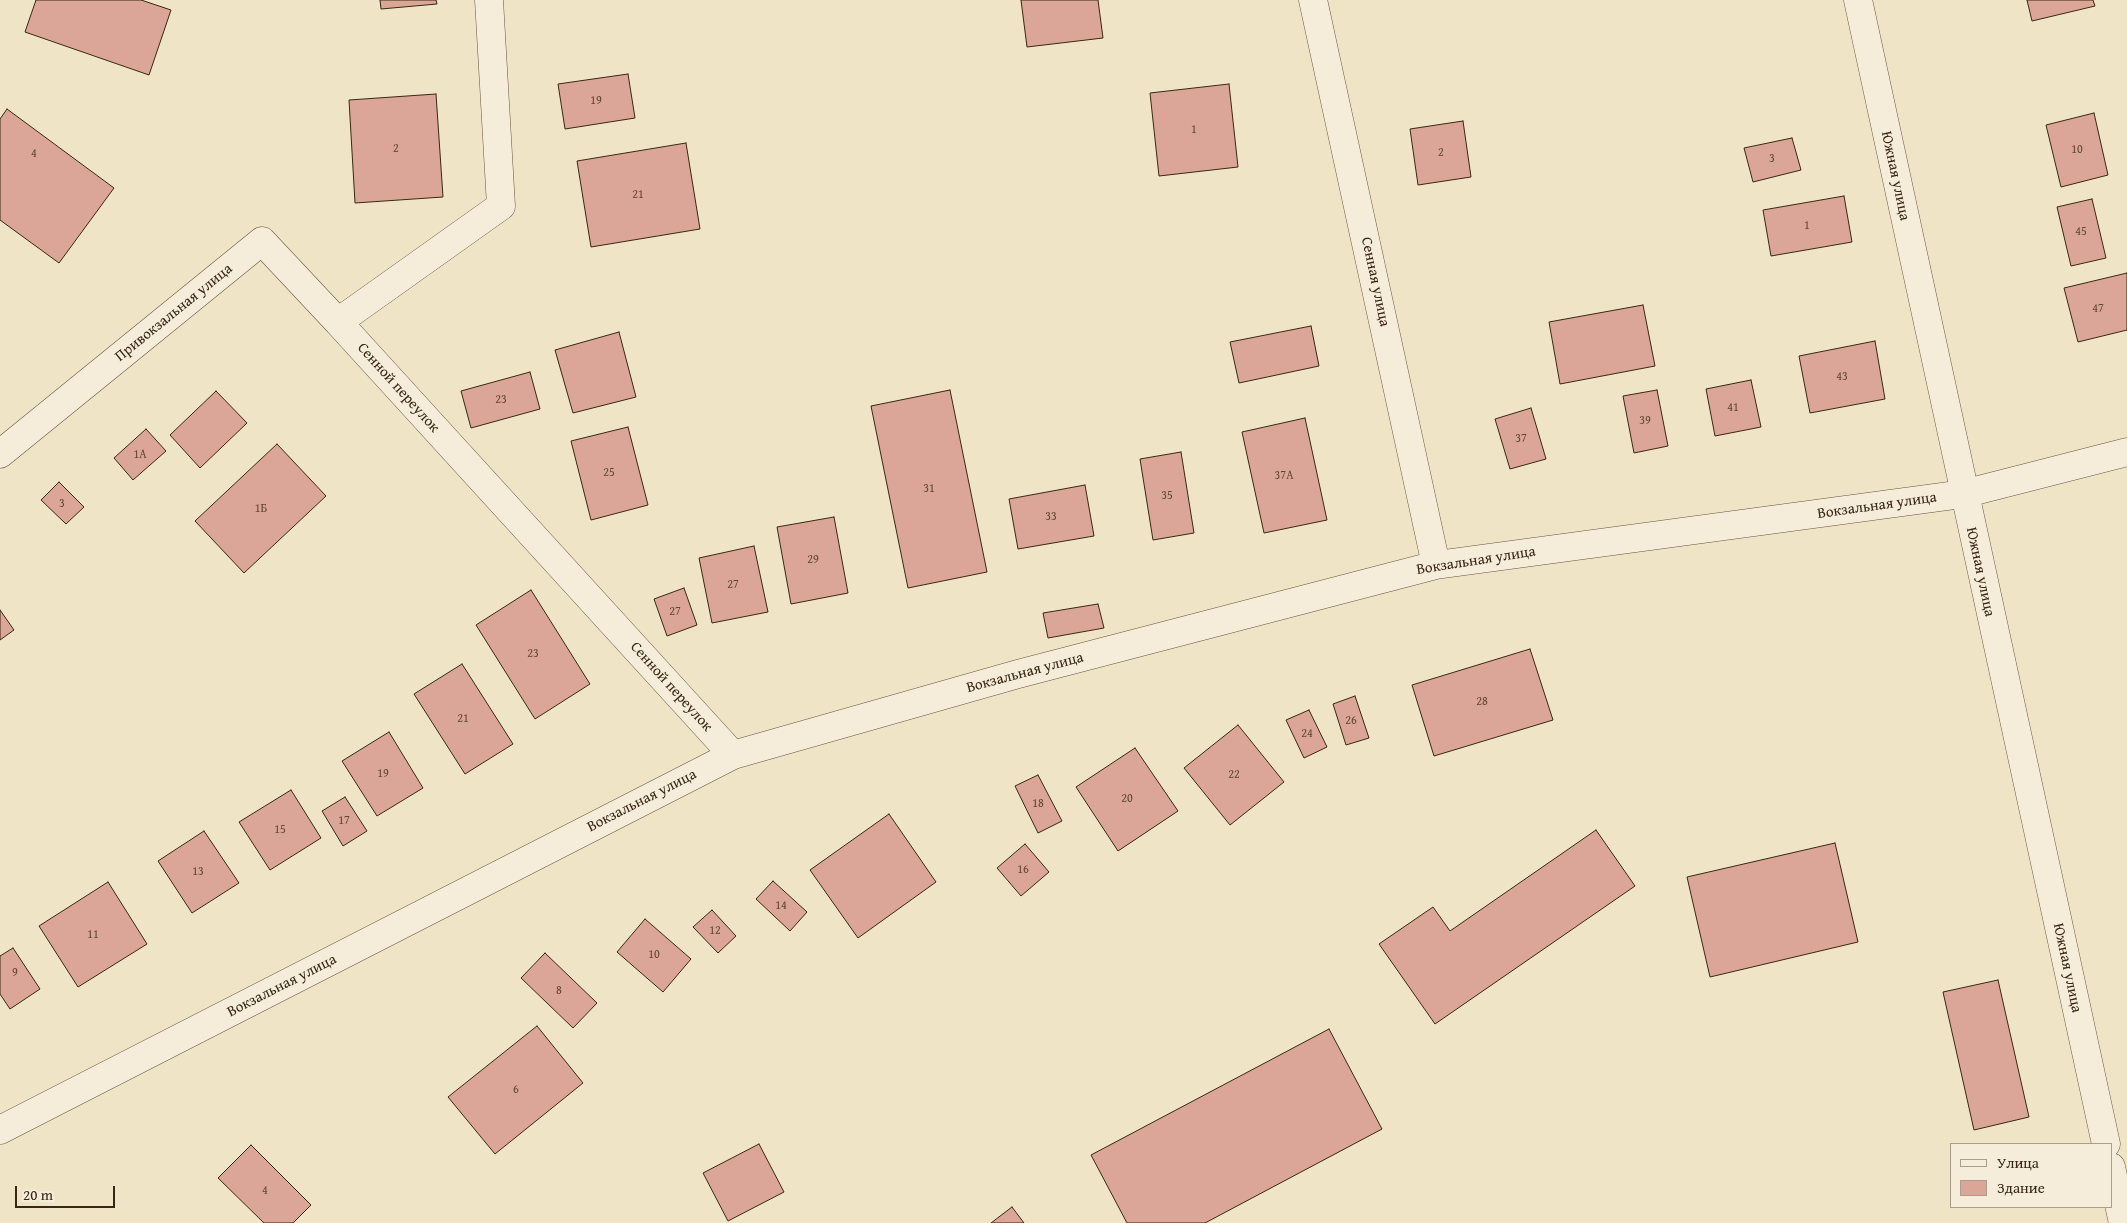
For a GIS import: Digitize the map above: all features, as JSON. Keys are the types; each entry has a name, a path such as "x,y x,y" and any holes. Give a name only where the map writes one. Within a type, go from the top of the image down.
{"street":[{"path":"338,322 501,206 489,0"},
{"name":"Сенная улица","path":"1313,0 1436,565"},
{"name":"Южная улица","path":"1858,0 1963,494 2106,1143"},
{"name":"Привокзальная улица","path":"0,454 262,241 338,322"},
{"name":"Сенной переулок","path":"338,322 733,755"},
{"name":"Вокзальная улица","path":"0,1130 733,755 1018,674 1436,565 1963,494 2127,452"},
{"path":"2112,1172 2123,1223"}],"building":[{"path":"36,0 141,0 171,10 149,75 25,32"},
{"path":"380,0 436,0 437,4 381,9"},
{"path":"1021,0 1098,0 1103,38 1027,47"},
{"path":"2027,0 2093,0 2095,6 2032,21"},
{"path":"628,74 635,118 565,129 558,84"},
{"path":"1229,84 1238,167 1159,176 1150,93"},
{"path":"436,94 443,197 355,203 349,100"},
{"path":"7,109 114,188 59,263 0,220 0,119"},
{"path":"2094,113 2108,175 2061,187 2046,125"},
{"path":"1463,121 1471,177 1418,185 1410,129"},
{"path":"1792,138 1801,170 1753,182 1744,148"},
{"path":"686,143 700,229 591,247 577,161"},
{"path":"1844,196 1852,242 1771,256 1763,210"},
{"path":"2092,199 2106,258 2071,266 2057,207"},
{"path":"2127,273 2127,330 2078,342 2064,288"},
{"path":"1643,305 1655,366 1560,384 1549,322"},
{"path":"1311,326 1319,366 1239,383 1230,342"},
{"path":"619,332 636,397 573,413 555,350"},
{"path":"1875,341 1885,399 1810,413 1799,356"},
{"path":"530,372 540,409 471,428 461,391"},
{"path":"1751,380 1761,427 1715,436 1706,389"},
{"path":"950,390 987,572 908,588 871,406"},
{"path":"1657,390 1668,446 1634,453 1623,396"},
{"path":"216,391 247,423 200,468 170,435"},
{"path":"1531,408 1546,459 1510,469 1495,419"},
{"path":"1305,418 1327,520 1264,533 1242,432"},
{"path":"628,427 648,505 591,520 571,441"},
{"path":"146,429 166,451 133,480 114,458"},
{"path":"277,444 326,496 244,573 195,521"},
{"path":"1181,452 1194,533 1153,540 1140,459"},
{"path":"59,482 84,507 66,524 41,500"},
{"path":"1085,485 1094,536 1018,549 1009,499"},
{"path":"834,517 848,593 791,604 777,527"},
{"path":"754,546 768,612 712,623 699,558"},
{"path":"684,588 697,625 667,636 654,599"},
{"path":"531,590 590,684 535,719 476,625"},
{"path":"1098,604 1104,628 1048,638 1043,613"},
{"path":"0,610 14,630 0,640"},
{"path":"1530,649 1553,720 1434,756 1412,685"},
{"path":"462,664 513,744 465,774 414,694"},
{"path":"1355,696 1369,738 1346,745 1333,704"},
{"path":"1309,710 1327,747 1304,758 1286,720"},
{"path":"1238,725 1284,782 1230,825 1184,768"},
{"path":"389,732 423,788 377,816 342,761"},
{"path":"1135,748 1178,811 1118,851 1076,787"},
{"path":"1038,775 1062,821 1038,833 1015,786"},
{"path":"291,790 321,838 270,870 239,822"},
{"path":"345,797 367,831 343,846 322,811"},
{"path":"889,814 936,882 858,938 810,870"},
{"path":"1596,830 1635,886 1435,1024 1379,944 1433,907 1450,931"},
{"path":"204,831 239,883 192,913 158,861"},
{"path":"1835,843 1858,942 1710,977 1687,877"},
{"path":"1025,844 1049,872 1021,896 997,868"},
{"path":"773,881 807,912 790,931 756,899"},
{"path":"108,882 147,944 78,987 39,926"},
{"path":"712,910 736,936 718,953 693,927"},
{"path":"645,919 691,959 663,992 617,952"},
{"path":"13,948 40,989 10,1009 0,994 0,956"},
{"path":"545,953 597,1003 573,1028 521,978"},
{"path":"1998,980 2029,1117 1974,1130 1943,992"},
{"path":"537,1026 583,1083 495,1154 448,1097"},
{"path":"1329,1029 1382,1129 1205,1223 1127,1223 1091,1155"},
{"path":"759,1144 784,1192 728,1221 703,1173"},
{"path":"251,1145 311,1205 293,1223 264,1223 218,1178"},
{"path":"1012,1207 1024,1223 991,1223"}]}
